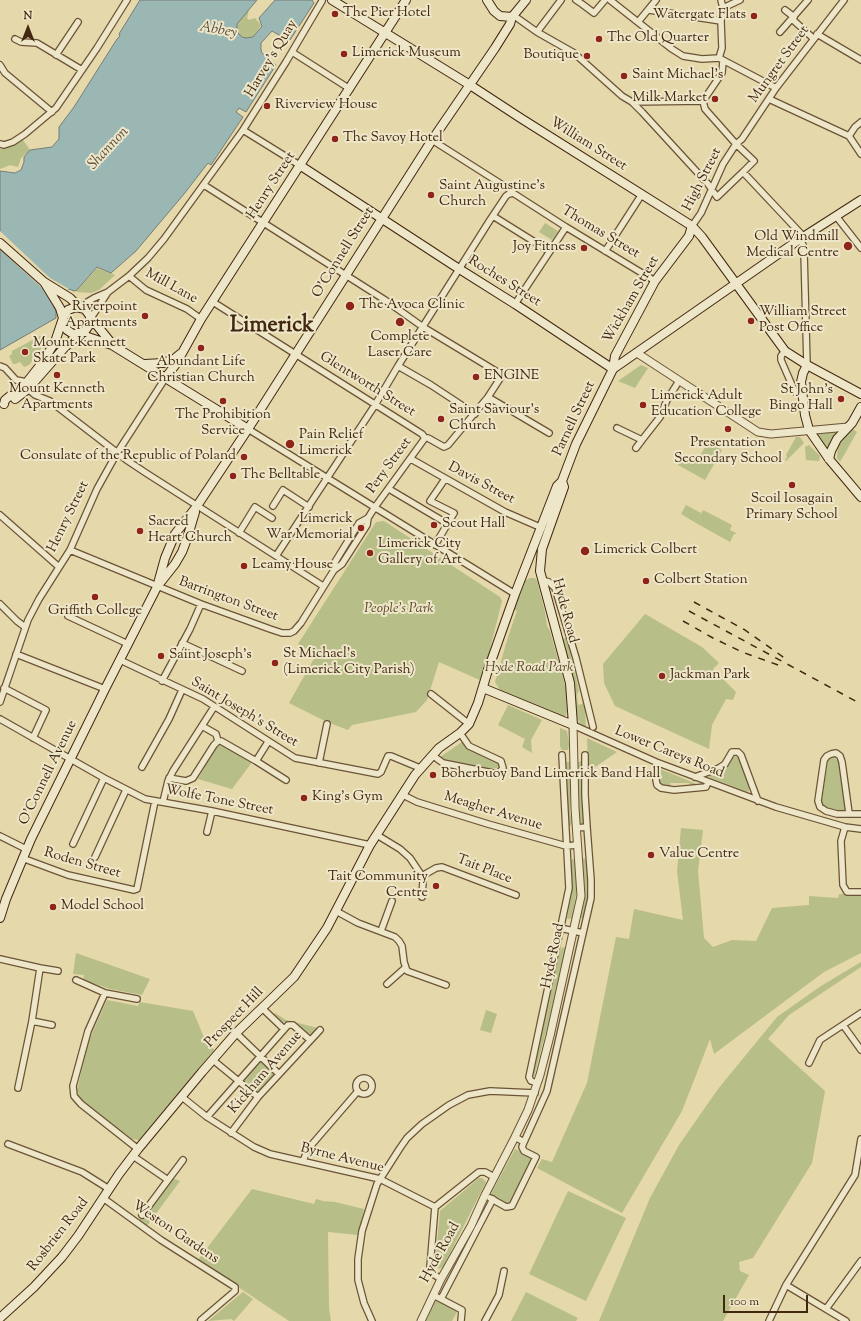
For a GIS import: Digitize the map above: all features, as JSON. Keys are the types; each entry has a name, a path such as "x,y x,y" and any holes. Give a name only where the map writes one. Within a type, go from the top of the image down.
{"main road":[{"name":"William Street","path":"332,0 470,85 692,226"},
{"name":"Henry Street","path":"166,377 176,364 202,319 406,0"},
{"path":"487,0 494,11 500,16 513,16"},
{"name":"O'Connell Street","path":"197,506 248,429 432,140 509,26 513,16 526,0"},
{"name":"Roches Street","path":"301,166 613,369"},
{"path":"613,369 802,238 861,200"},
{"path":"692,226 736,284 778,344 785,351 807,365 861,394"},
{"name":"Wickham Street","path":"613,369 614,360 655,281 689,236 692,226"},
{"path":"0,243 44,282 70,298 79,307 87,310 91,318 112,345"},
{"path":"44,282 60,308 63,323 67,330 73,334 79,334 112,345 248,429"},
{"path":"27,386 52,347 63,318 68,310 74,307 79,307"},
{"path":"2,405 5,400 27,386 79,334 87,330 91,318"},
{"path":"622,344 630,352 637,353"},
{"path":"145,364 167,362 181,354"},
{"path":"807,365 801,382 809,430 861,497"},
{"name":"Parnell Street","path":"469,724 478,703 515,594 558,486 562,481 576,444 613,369"},
{"path":"830,459 831,451 837,439 856,419 861,407"},
{"name":"Parnell Street","path":"540,571 542,549 564,487 562,481"},
{"path":"157,587 165,558 173,539 197,506"},
{"path":"157,587 175,564 182,552 197,506"},
{"path":"524,572 536,568 540,571"},
{"name":"Hyde Road","path":"540,571 570,683 573,725"},
{"name":"O'Connell Avenue","path":"0,918 6,898 26,849 105,688 157,587"},
{"path":"482,688 573,725"},
{"name":"Prospect Hill","path":"103,1198 136,1152 212,1060 236,1033 294,977 327,928 370,845 420,768 439,748 460,733 469,724"},
{"name":"Rosbrien Road","path":"0,1318 34,1287 62,1257 103,1198"}],"street":[{"path":"0,144 4,145 13,142 52,112 82,70 128,0"},
{"path":"537,32 561,0"},
{"path":"576,0 594,14 605,0"},
{"path":"610,0 683,56 721,60 776,88"},
{"path":"638,22 656,0"},
{"path":"513,16 537,32 574,53 596,71 622,96 632,102 708,184 717,197 754,161 736,144 705,109 703,101 722,73 721,21 724,8 721,0"},
{"path":"724,8 740,0"},
{"path":"780,32 808,0"},
{"name":"Mungret Street","path":"736,144 742,139 776,88 844,0"},
{"name":"Harvey's Quay","path":"108,292 129,276 152,254 204,185 243,130 322,1"},
{"path":"649,10 721,21"},
{"path":"785,10 815,36 861,60"},
{"path":"56,54 78,22"},
{"path":"15,39 24,43 34,42 82,70"},
{"path":"292,52 350,89"},
{"path":"0,66 5,73 52,112"},
{"path":"769,100 849,136 861,154"},
{"path":"632,102 703,101"},
{"path":"849,136 855,127 861,122"},
{"path":"243,130 301,166"},
{"name":"Thomas Street","path":"432,140 566,227 655,281"},
{"name":"High Street","path":"692,226 701,213 723,164 736,144"},
{"path":"743,172 802,238 804,252 807,365"},
{"path":"204,185 385,300 423,327 499,373 501,377 475,414 431,385 398,366"},
{"path":"276,556 375,405 398,366 506,196 514,193"},
{"path":"615,236 642,194"},
{"path":"493,216 549,251"},
{"path":"836,216 861,248"},
{"path":"515,304 566,227"},
{"path":"605,251 610,244"},
{"name":"Mill Lane","path":"129,276 146,290 187,309 202,319"},
{"path":"79,307 108,292"},
{"path":"91,318 108,292"},
{"name":"Glentworth Street","path":"213,302 422,434 425,438 444,446 448,445 475,414"},
{"path":"785,351 781,356 781,360 795,392 803,395"},
{"path":"637,353 758,432 771,434 848,426"},
{"path":"0,366 5,368 16,380 27,386 35,395 50,401 117,453 146,473 323,586"},
{"name":"Henry Street","path":"0,702 25,627 39,599 70,550 97,489 117,453 166,377"},
{"path":"636,448 660,417 667,400 679,381"},
{"path":"488,397 549,433"},
{"path":"617,428 642,440"},
{"path":"248,429 515,594"},
{"name":"Pery Street","path":"290,633 294,631 300,623 334,570 335,562 360,524 368,518 425,438"},
{"name":"Davis Street","path":"411,459 505,512 542,528"},
{"path":"434,545 454,513 430,501 445,478"},
{"path":"273,506 283,490 309,507"},
{"path":"389,490 448,524"},
{"path":"239,532 255,507 272,518"},
{"path":"0,516 60,567"},
{"name":"Barrington Street","path":"70,550 201,604 282,633 290,633"},
{"path":"542,580 549,582 555,588 576,658 593,727"},
{"path":"0,604 25,627"},
{"path":"162,681 201,604"},
{"path":"68,616 128,644"},
{"path":"557,634 567,631"},
{"path":"182,643 242,671"},
{"path":"16,654 105,688"},
{"name":"Saint Joseph's Street","path":"120,660 203,700 295,758 378,774 381,772 388,756 391,756 420,768"},
{"path":"4,688 46,710 33,738"},
{"path":"142,767 169,719 182,690"},
{"path":"431,694 469,724"},
{"path":"163,802 169,778 214,707"},
{"name":"Wolfe Tone Street","path":"0,719 104,778 145,799 212,811 370,845"},
{"path":"319,763 327,724"},
{"name":"Lower Careys Road","path":"573,725 656,762 758,801 845,827 861,829"},
{"name":"Hyde Road","path":"421,1321 441,1279 471,1226 535,1093 550,1036 581,896 576,828 573,725"},
{"path":"202,726 216,734 218,741"},
{"path":"432,755 443,763 498,774 503,768 501,761 469,746 460,733"},
{"path":"169,778 186,781 194,778 215,742 221,740 286,780"},
{"path":"256,761 268,742"},
{"path":"695,777 719,768 725,764 732,752 738,752 741,755 758,801"},
{"path":"849,813 842,762 840,756 836,753 831,754 824,760 818,801 820,807 826,811 837,814 861,814"},
{"path":"534,1082 529,1077 569,888 562,755"},
{"path":"485,1195 506,1206 512,1206 536,1157 522,1149 547,1091 591,898 592,880 585,795 585,755"},
{"path":"656,762 656,780 657,785 661,788 674,790 706,787 708,782"},
{"path":"73,844 104,778"},
{"path":"95,857 126,790"},
{"name":"Meagher Avenue","path":"403,795 417,802 566,846 577,845"},
{"name":"Roden Street","path":"22,858 68,875 134,890 137,889 155,801"},
{"path":"207,832 212,811"},
{"path":"576,828 587,827"},
{"path":"845,827 841,841 843,885 847,892 861,892"},
{"path":"377,835 400,848 410,858 422,876 422,897"},
{"path":"0,836 26,849"},
{"path":"578,854 589,853"},
{"name":"Tait Place","path":"422,876 436,868 442,867 516,895"},
{"path":"381,931 392,901"},
{"path":"336,911 358,922 390,934 400,941 403,949 405,968 410,972 446,986"},
{"path":"560,928 583,933"},
{"path":"0,959 58,971"},
{"path":"18,1088 32,1021 40,968"},
{"path":"387,984 405,968"},
{"path":"76,980 105,993 137,999"},
{"path":"105,993 88,1031 73,1086 74,1096 81,1104 168,1180"},
{"path":"262,1008 284,1029"},
{"path":"809,1063 820,1040 861,1013"},
{"path":"32,1021 52,1024"},
{"path":"207,1117 288,1025 293,1025 310,1040"},
{"path":"843,1025 861,1050"},
{"name":"Kickham Avenue","path":"230,1133 258,1097 320,1030"},
{"path":"236,1033 279,1074"},
{"path":"212,1060 258,1097"},
{"path":"303,1161 308,1149 358,1091"},
{"path":"372,1321 364,1303 358,1280 358,1258 362,1231 380,1179 407,1138 422,1124 457,1100 473,1094 490,1091 535,1093"},
{"name":"Byrne Avenue","path":"182,1097 230,1133 254,1147 270,1154 380,1179 435,1207"},
{"path":"515,1137 524,1142"},
{"path":"769,1321 786,1285 858,1175 861,1139"},
{"path":"8,1144 82,1172 109,1189"},
{"path":"142,1215 182,1160"},
{"path":"441,1279 433,1274 430,1267 435,1207 479,1172 485,1172 494,1177"},
{"name":"Weston Gardens","path":"103,1198 161,1240 235,1287 235,1291 201,1320"},
{"path":"441,1298 493,1199"},
{"path":"826,1309 861,1261"},
{"path":"485,1321 499,1295 504,1271"},
{"path":"786,1285 846,1321"},
{"path":"433,1295 462,1310 461,1321"}],"green space":[{"path":"249,10 247,18 249,20 255,18 261,25 253,37 246,38 240,35 237,31 237,26 238,22"},
{"path":"23,140 30,150 21,158 18,167 10,165 0,169 0,149"},
{"path":"545,223 558,231 552,240 539,232"},
{"path":"97,268 115,275 99,290 91,293 76,292"},
{"name":"Mount Kennett Skate Park","path":"40,336 46,339 38,354 29,365 24,367 20,362 13,364 9,356 12,354 12,351"},
{"path":"641,365 648,368 635,388 618,381"},
{"path":"853,429 857,432 840,462 837,458 838,446"},
{"path":"836,431 828,448 826,449 816,434"},
{"path":"796,437 800,437 804,443 786,461 786,455"},
{"path":"708,442 722,450 705,480 678,465 684,454 697,461"},
{"path":"809,445 820,456 819,461 806,460 805,447"},
{"path":"686,505 701,513 696,523 681,514"},
{"path":"703,510 732,525 730,530 736,534 734,534 730,542 696,523"},
{"name":"People's Park","path":"384,521 500,597 502,601 482,681 439,662 427,700 416,712 352,725 348,730 327,722 289,703 316,655 298,644 376,522"},
{"name":"Hyde Road Park","path":"530,578 535,578 537,581 547,626 550,631 566,689 567,711 564,717 549,710 547,712 528,704 526,701 500,690 495,682 517,611 512,608 524,581"},
{"name":"Jackman Park","path":"645,614 702,647 719,663 713,669 736,692 733,700 726,699 712,725 709,749 615,706 604,683 603,664"},
{"path":"567,638 579,691 577,694 578,705 585,703 586,728 580,724 577,717 573,682 562,639"},
{"path":"508,705 542,720 531,740 532,753 522,747 525,739 498,725"},
{"path":"560,728 567,731 569,745 568,750 562,750 560,746"},
{"path":"587,738 617,752 588,772"},
{"path":"462,742 469,749 498,761 500,765 497,768 489,769 447,762 440,757"},
{"path":"221,744 251,763 232,789 198,779 217,745"},
{"path":"733,756 738,757 750,788 748,792 709,777 710,774 729,765"},
{"path":"834,757 838,761 846,809 843,811 823,808 821,805 828,761 829,758"},
{"path":"581,761 583,763 582,780 584,822 579,826 577,763"},
{"path":"566,762 570,762 571,765 570,812 572,824 569,827 567,825"},
{"path":"660,769 697,784 695,788 692,788 689,783 670,783 672,788 659,785 658,772"},
{"path":"681,828 703,830 698,871 704,938 713,947 732,940 756,941 772,908 809,905 809,896 838,898 839,894 861,895 861,953 824,972 714,1054 710,1039 682,1111 622,1213 537,1168 542,1159 552,1162 587,1083 616,937 629,939 634,909 683,920 677,871"},
{"path":"588,858 590,893 584,918 581,918 579,916 582,862 583,859"},
{"path":"572,859 575,860 577,889 572,918 569,919 567,918 572,893"},
{"path":"563,947 566,948 534,1077 533,1075 560,950"},
{"path":"76,953 150,979 142,995 110,989 83,980 84,975 73,974"},
{"path":"861,962 861,967 789,1015 768,1039 825,1091 812,1163 753,1258 739,1262 740,1271 749,1275 723,1321 599,1321 650,1198 679,1145 718,1089 777,1017 821,986"},
{"path":"107,1000 138,1006 140,1002 193,1011 203,1035 214,1050 139,1140 132,1139 82,1102 77,1091 88,1042"},
{"path":"486,1010 497,1014 491,1033 480,1030"},
{"path":"275,1013 286,1020 318,1028 311,1035 292,1022 282,1022 273,1015"},
{"path":"260,1061 275,1075 259,1093 243,1079"},
{"path":"515,1149 524,1153 532,1160 510,1202 506,1204 493,1198 491,1194"},
{"path":"172,1178 180,1181 144,1230 136,1224"},
{"path":"479,1178 482,1178 486,1182 443,1267 439,1269 435,1264 440,1211"},
{"path":"252,1189 314,1204 316,1199 364,1209 358,1235 328,1232 329,1308 331,1321 289,1321 198,1260"},
{"path":"568,1191 626,1218 586,1301 529,1274"},
{"path":"243,1292 253,1299 234,1321 231,1319 208,1321"},
{"path":"526,1292 578,1318 576,1321 511,1321"},
{"path":"435,1301 438,1301 457,1312 452,1321 426,1321"}],"water":[{"path":"140,0 257,0 237,24 238,33 242,37 246,38 253,37 262,26 259,18 275,0 312,0 314,3 290,40 272,31 261,43 262,53 276,65 246,112 239,108 236,112 243,117 211,165 208,163 136,251 111,273 97,267 77,290 74,291 69,289 53,305 56,311 56,318 0,350 0,171 15,173 21,170 24,157 30,150 52,147 59,139 59,127 74,107 120,36 119,34"}],"pier":[{"path":"0,231 50,278 69,289 53,305 41,287 0,250"}],"railway":[{"path":"694,602 745,630 786,659"},
{"path":"689,611 861,704"},
{"path":"683,621 742,652 778,665"}],"place":[{"name":"The Pier Hotel","path":"335,14"},
{"name":"Watergate Flats","path":"754,16"},
{"name":"The Old Quarter","path":"599,39"},
{"name":"Limerick Museum","path":"344,54"},
{"name":"Boutique","path":"587,56"},
{"name":"Saint Michael's","path":"624,76"},
{"name":"Milk Market","path":"715,99"},
{"name":"Riverview House","path":"267,106"},
{"name":"The Savoy Hotel","path":"335,139"},
{"name":"Saint Augustine's Church","path":"431,195"},
{"name":"Old Windmill Medical Centre","path":"848,246"},
{"name":"Joy Fitness","path":"584,248"},
{"name":"The Avoca Clinic","path":"350,306"},
{"name":"Riverpoint Apartments","path":"145,316"},
{"name":"William Street Post Office","path":"751,321"},
{"name":"Complete Laser Care","path":"400,322"},
{"name":"Abundant Life Christian Church","path":"201,348"},
{"name":"Mount Kennett Skate Park","path":"25,352"},
{"name":"Mount Kenneth Apartments","path":"57,375"},
{"name":"ENGINE","path":"476,377"},
{"name":"St John's Bingo Hall","path":"841,399"},
{"name":"The Prohibition Service","path":"223,401"},
{"name":"Limerick Adult Education College","path":"643,405"},
{"name":"Saint Saviour's Church","path":"441,419"},
{"name":"Presentation Secondary School","path":"728,429"},
{"name":"Pain Relief Limerick","path":"290,444"},
{"name":"Consulate of the Republic of Poland","path":"244,457"},
{"name":"The Belltable","path":"233,476"},
{"name":"Scoil Iosagain Primary School","path":"792,485"},
{"name":"Scout Hall","path":"434,525"},
{"name":"Limerick War Memorial","path":"361,528"},
{"name":"Sacred Heart Church","path":"140,531"},
{"name":"Limerick Colbert","path":"585,551"},
{"name":"Limerick City Gallery of Art","path":"370,553"},
{"name":"Leamy House","path":"244,566"},
{"name":"Colbert Station","path":"646,581"},
{"name":"Griffith College","path":"95,597"},
{"name":"Saint Joseph's","path":"161,656"},
{"name":"St Michael's (Limerick City Parish)","path":"275,663"},
{"name":"Jackman Park","path":"662,676"},
{"name":"Boherbuoy Band Limerick Band Hall","path":"433,775"},
{"name":"King's Gym","path":"304,798"},
{"name":"Value Centre","path":"651,855"},
{"name":"Tait Community Centre","path":"436,886"},
{"name":"Model School","path":"53,907"}],"district":[{"name":"Limerick","path":"272,327"}],"water label":[{"name":"Abbey","path":"218,31"},
{"name":"Shannon","path":"109,149"}]}
